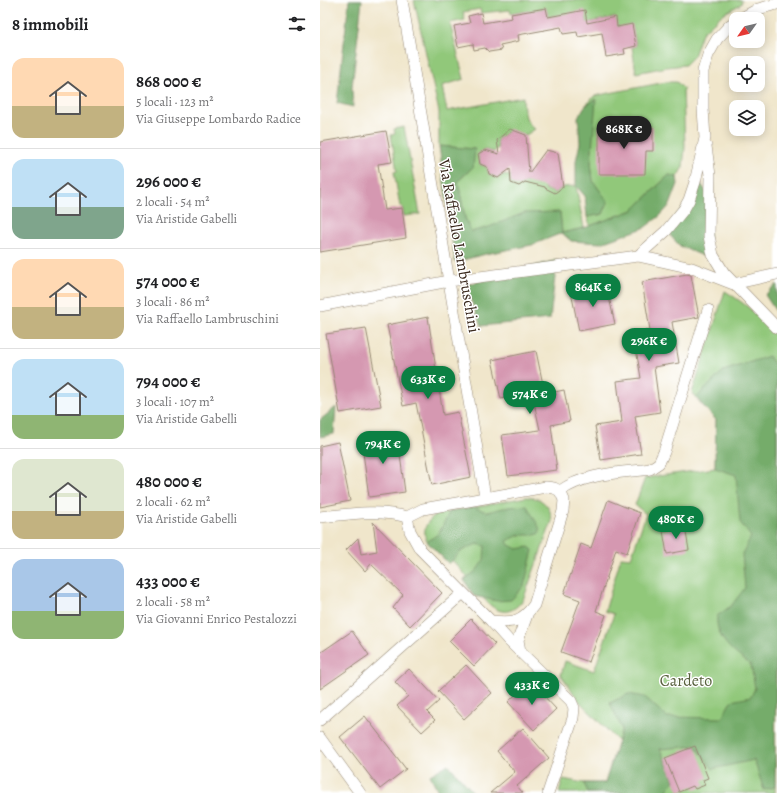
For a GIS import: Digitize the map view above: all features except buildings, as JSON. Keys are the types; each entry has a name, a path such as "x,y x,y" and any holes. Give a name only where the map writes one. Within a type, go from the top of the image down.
{"street":[{"name":"Via Raffaello Lambruschini","path":"402,0 485,497"},
{"path":"753,12 777,4"},
{"path":"729,26 718,39 708,55 703,71 702,109 710,175 709,236 714,255 724,273 777,328"},
{"path":"638,256 666,231 684,210 695,182 705,138"},
{"path":"320,306 449,281 638,256 692,268 733,284 777,274"},
{"path":"560,491 585,478 650,469 659,463 664,452 708,310"},
{"path":"320,517 361,513 396,514 407,517 423,509 485,497 546,487 554,488 560,491 564,500 563,511 534,605 527,615 518,640 520,651"},
{"path":"407,517 410,531 420,549 571,701 574,708 574,718 548,793"},
{"path":"320,720 463,593"},
{"path":"491,621 504,622 518,620 527,615"},
{"path":"320,738 360,793"}],"green space":[{"path":"349,0 362,0 352,87 353,107 337,103"},
{"path":"414,0 742,0 741,4 723,14 702,33 694,56 685,65 636,73 632,47 636,46 632,25 617,27 615,17 587,23 585,11 548,17 546,8 511,14 510,10 481,13 480,9 463,12 465,20 450,23 464,79 442,86 447,111 523,97 524,110 527,119 535,129 526,135 509,130 497,140 498,148 494,152 485,150 478,154 480,164 487,167 489,174 498,178 504,174 511,176 511,183 519,186 525,182 545,182 545,189 555,193 563,187 576,186 584,228 562,233 560,212 471,232 465,218 458,181 473,167 474,149 439,146 439,112"},
{"path":"666,82 677,82 683,88 685,147 683,167 677,177 669,175 633,210 590,226 587,217 603,214 608,202 593,181 591,163 595,100 585,106 594,96"},
{"path":"596,99 591,163 593,181 608,202 603,214 587,217 585,196 576,186 576,161 580,143 578,117 585,106"},
{"path":"404,127 420,214 404,216 402,206 400,206 394,172 397,171 391,135 395,134 394,129"},
{"path":"439,146 475,149 473,167 458,181 465,218 471,232 489,227 524,213 560,212 562,233 532,245 455,262"},
{"path":"669,175 677,177 678,184 670,205 660,216 644,228 601,243 571,241 562,233 584,228 633,210"},
{"path":"701,184 710,197 709,241 703,256 680,246 665,230"},
{"path":"557,260 550,319 481,326 465,285"},
{"path":"777,284 777,313 765,295"},
{"name":"Cardeto","path":"725,291 754,312 777,338 777,662 775,793 559,793 563,779 584,783 605,783 618,741 579,701 561,675 565,661 594,671 614,614 605,611 621,557 631,558 646,514 635,505 645,478 715,468 716,420 692,393"},
{"path":"769,356 777,369 777,652 775,787 764,790 754,760 713,769 695,746 660,749 674,781 665,793 588,793 584,783 605,783 622,729 610,703 628,694 645,697 667,717 722,718 731,701 751,697 755,688 751,665 738,656 727,645 719,632 717,624 717,616 731,606 745,588 742,554 751,537 740,522 736,475 715,468 716,420 696,398 723,371"},
{"path":"336,407 334,434 320,437 320,420"},
{"path":"532,497 545,503 550,511 552,521 523,600 513,609 504,611 496,609 488,603 453,561 429,544 425,535 425,528 431,518 438,514"},
{"path":"527,506 539,527 540,533 535,535 519,535 507,541 509,545 517,549 529,547 533,550 524,586 511,600 497,601 474,596 464,580 476,571 484,560 485,546 477,544 461,551 449,564 427,542 439,533 450,511 474,507 487,512 508,507"},
{"path":"448,764 474,793 439,793 430,775"}]}
